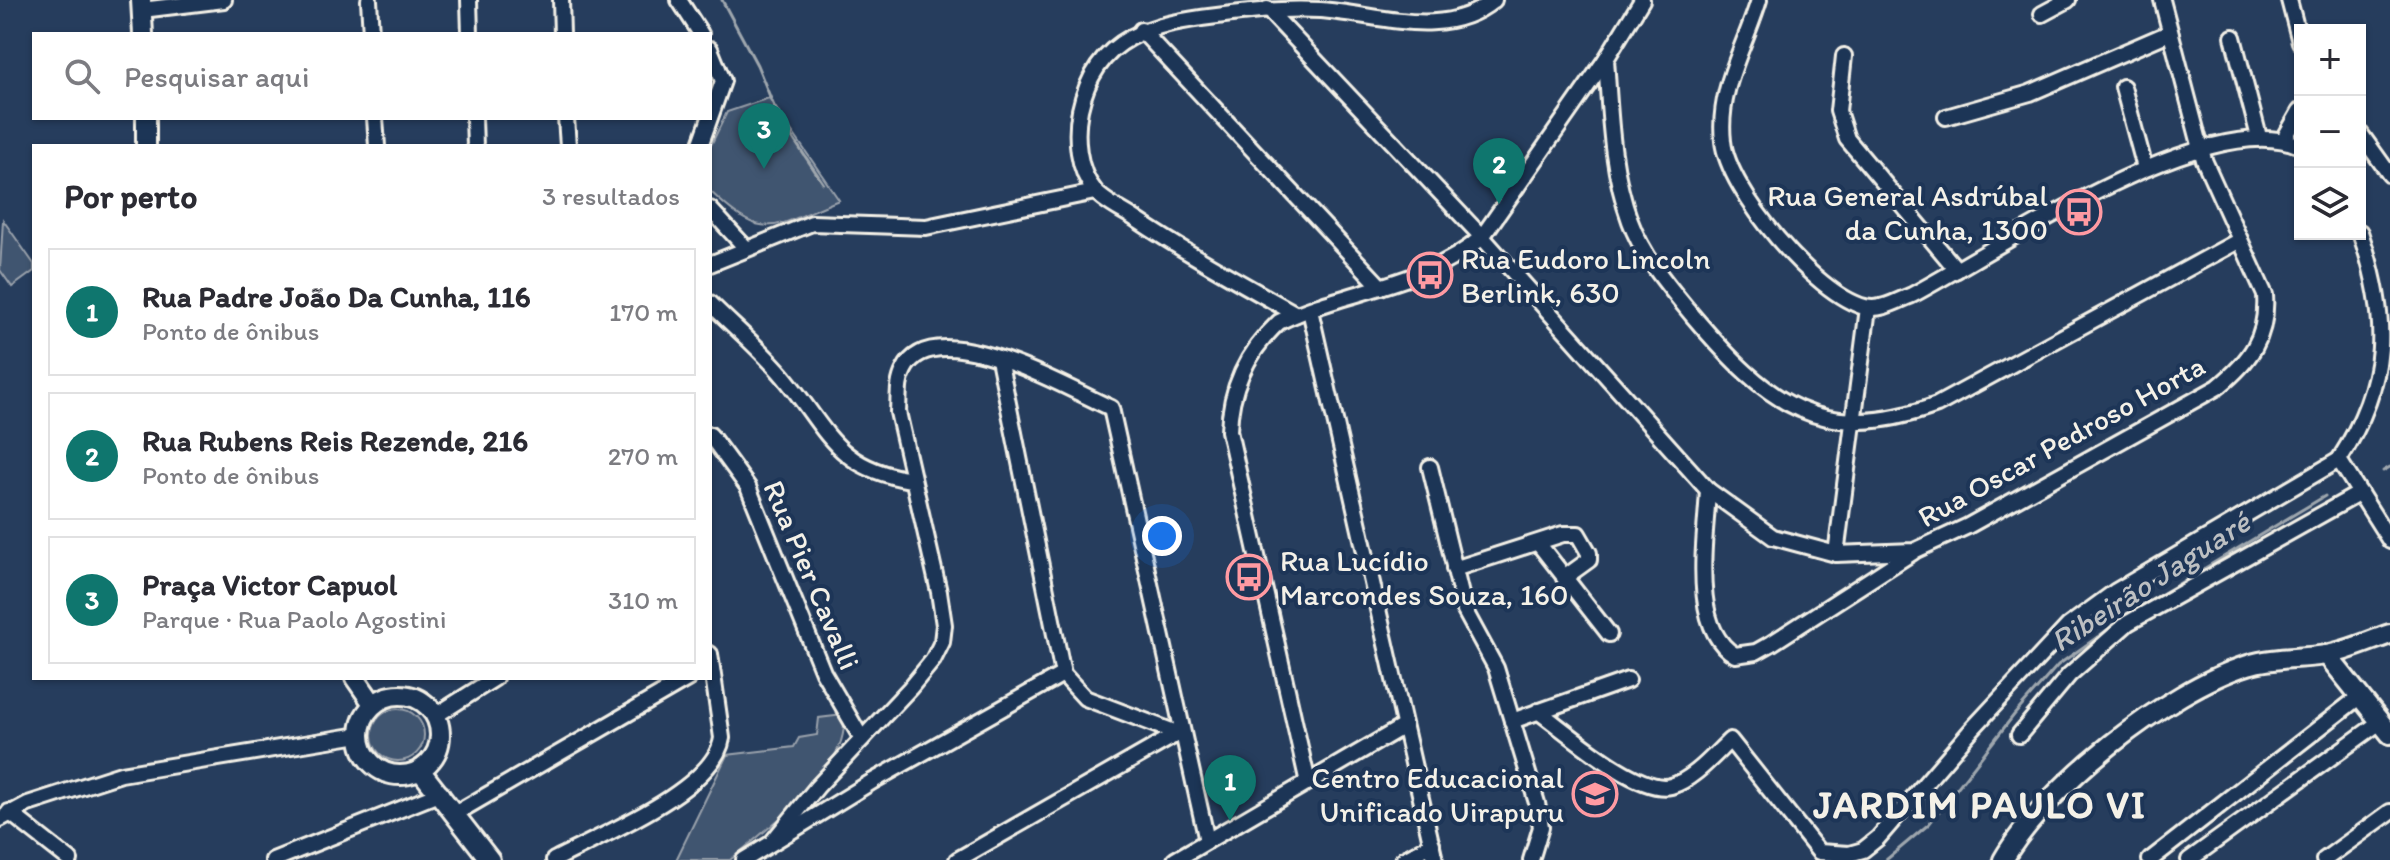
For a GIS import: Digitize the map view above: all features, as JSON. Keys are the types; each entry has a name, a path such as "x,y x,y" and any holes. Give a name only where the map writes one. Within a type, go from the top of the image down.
{"main road":[{"path":"141,5 143,32"},
{"path":"146,120 146,144"},
{"path":"2003,860 2015,839 2048,800 2109,749 2186,693 2219,675 2252,664 2327,655 2390,634"},
{"path":"2327,655 2385,728"},
{"path":"356,680 373,704"},
{"path":"386,697 414,697 435,716 440,740 437,752 420,770 407,775 379,770 368,761 359,735 360,723 373,704 386,697"},
{"path":"420,770 441,793 490,860"}],"street":[{"path":"141,5 224,0"},
{"path":"369,0 371,32"},
{"path":"469,0 470,32"},
{"path":"561,0 562,32"},
{"path":"679,0 700,32"},
{"path":"1435,860 1303,312 1194,257 1095,192 1080,156 1080,108 1096,71 1109,54 1141,30 1163,22 1267,9 1320,10 1432,23 1458,21 1494,0"},
{"path":"1308,783 1229,431 1229,408 1249,358 1279,322 1381,287 1455,257 1482,237 1606,59 1642,0"},
{"path":"1759,0 1729,79 1722,139 1727,164 1744,197 1815,278 1840,298 1868,308 1886,306 2145,168 2200,147 2259,137 2284,139 2294,143"},
{"path":"2042,14 2068,0"},
{"name":"Rua Oscar Pedroso Horta","path":"1267,9 1482,237 1708,490 1773,537 1836,554 1914,551 1968,526 2204,395 2245,365 2258,343 2267,318 2265,295 2200,147 2162,0"},
{"path":"2289,0 2295,24"},
{"path":"1141,30 1381,287"},
{"path":"1946,117 2030,93 2169,33"},
{"path":"2233,37 2259,137"},
{"path":"712,54 723,81 712,112"},
{"path":"1844,56 1838,111 1847,139 1957,270"},
{"path":"1606,59 1616,173 1631,223 1659,276 1715,342 1757,384 1781,401 1813,415 1853,424 1899,419 1937,405 2240,240"},
{"path":"2123,87 2145,168"},
{"path":"375,120 377,144"},
{"path":"474,120 475,144"},
{"path":"566,120 568,144"},
{"path":"701,144 709,120"},
{"path":"2284,139 2294,122"},
{"path":"2366,141 2390,175"},
{"path":"712,263 812,223 926,227 1095,192"},
{"path":"712,211 746,248"},
{"path":"1538,711 1648,785 1670,787 1700,767 1730,740 1819,852 1849,854 1863,850 1906,808 1973,728 2068,626 2116,591 2343,466 2364,420 2382,363 2382,301 2363,240"},
{"path":"712,305 784,377 837,447 854,462 890,477 911,480"},
{"path":"1836,554 1868,308"},
{"path":"773,841 910,688 933,660 942,642 944,625 939,592 911,480 898,412 899,385 904,367 921,353 937,347 957,346 999,359 1111,408 1180,732 1207,841"},
{"path":"999,359 1063,674 1085,698 1180,732"},
{"name":"Rua Pier Cavalli","path":"712,438 748,487 823,672 862,739"},
{"path":"2343,466 2390,541"},
{"path":"1430,467 1465,611 1496,668 1537,803 1541,827 1538,846 1531,860"},
{"path":"1708,490 1705,585 1708,622 1723,648 1735,655 1756,652 1772,643 1914,551"},
{"path":"2019,735 2069,675 2128,623 2358,490"},
{"path":"1454,569 1571,533 1583,539 1589,560 1564,578"},
{"path":"1538,543 1609,634"},
{"path":"554,860 653,808 712,764 720,751 722,738 712,668"},
{"path":"744,860 1063,674"},
{"path":"456,813 686,680"},
{"path":"1512,721 1628,680"},
{"path":"435,716 476,683"},
{"path":"2150,860 2359,697"},
{"path":"1175,860 1404,726"},
{"path":"2189,860 2385,728"},
{"path":"957,860 1180,732"},
{"path":"4,815 82,785 142,769 359,735"},
{"path":"273,860 441,793"},
{"path":"2324,860 2390,812"},
{"path":"4,815 70,860"},
{"path":"1403,860 1432,844"}],"shaded area":[{"path":"769,98 839,200 771,226 744,219 729,208 712,193 711,144 727,112"},
{"path":"3,220 32,261 32,272 12,287 0,270"},
{"path":"398,709 417,716 424,735 417,754 398,761 379,754 372,735 379,716"},
{"path":"843,715 843,735 835,755 804,796 784,815 730,860 676,860 727,755 794,747 799,738 817,735 819,718"}],"waterway":[{"path":"722,0 757,65 778,116 823,183"},
{"name":"Ribeirão Jaguaré","path":"2383,471 2390,467"},
{"name":"Ribeirão Jaguaré","path":"1886,860 1929,824 2014,715 2058,665 2137,609 2325,496"}],"place":[{"name":"Praça Victor Capuol","path":"764,169"},
{"name":"Rua Rubens Reis Rezende, 216","path":"1499,204"},
{"name":"Rua General Asdrúbal da Cunha, 1300","path":"2079,212"},
{"name":"Rua Eudoro Lincoln Berlink, 630","path":"1430,275"},
{"name":"Rua Lucídio Marcondes Souza, 160","path":"1249,577"},
{"name":"Centro Educacional Unificado Uirapuru","path":"1595,794"},
{"name":"Rua Padre João Da Cunha, 116","path":"1230,821"}],"district":[{"name":"JARDIM PAULO VI","path":"1980,805"}]}
